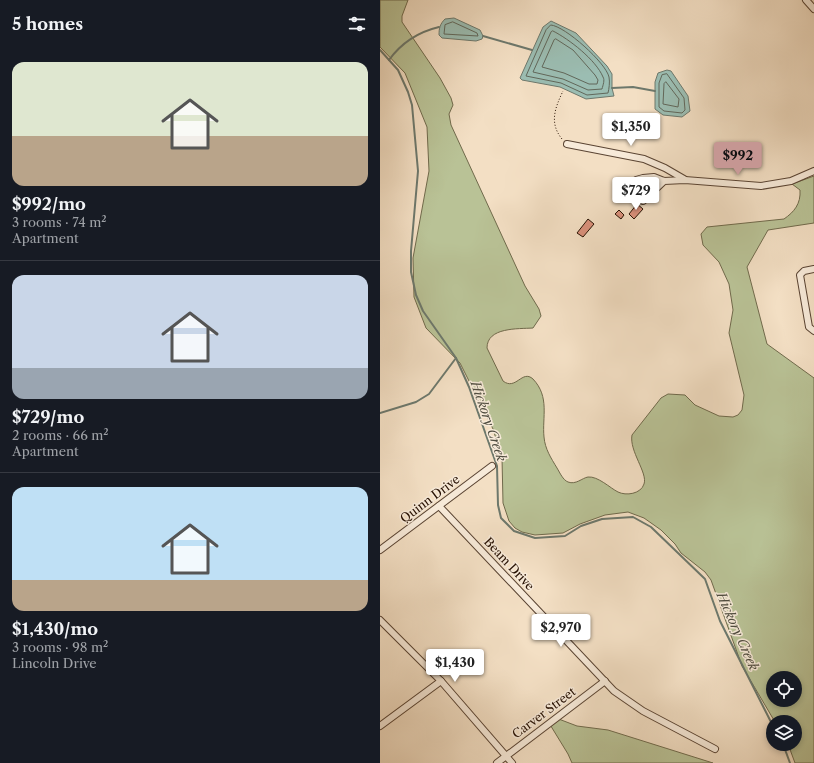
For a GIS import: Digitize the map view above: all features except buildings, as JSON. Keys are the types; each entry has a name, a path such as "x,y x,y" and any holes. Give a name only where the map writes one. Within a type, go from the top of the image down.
{"street":[{"path":"806,0 814,9"},
{"path":"567,144 644,159 665,168 685,180"},
{"path":"664,181 643,201 637,200 630,192 630,186 636,180 654,177 664,181 685,180 761,186 791,181 814,171"},
{"path":"814,269 804,271 800,275 809,328 814,331"},
{"name":"Quinn Drive","path":"380,550 492,466"},
{"name":"Beam Drive","path":"439,506 604,681 626,701 715,749"},
{"path":"380,620 441,681 512,763"},
{"path":"380,726 441,681"},
{"name":"Carver Street","path":"497,763 604,681"}],"path":[{"path":"563,91 556,107 553,119 558,134 567,144"}],"green space":[{"path":"380,0 408,0 402,16 402,22 440,78 451,98 453,105 449,114 451,125 525,286 539,309 541,316 533,328 504,330 492,336 488,341 487,348 503,381 512,384 526,376 533,379 538,386 542,393 544,407 544,437 547,449 560,474 565,480 571,483 592,477 600,480 621,493 629,494 640,490 645,479 633,448 632,435 661,398 668,394 685,395 695,405 719,416 733,417 738,415 742,410 744,395 729,333 733,310 729,284 719,262 703,245 701,234 707,227 784,219 796,207 800,195 800,190 792,184 814,176 814,223 768,230 747,267 767,344 814,378 814,763 795,763 791,751 802,751 802,715 771,715 766,707 802,707 802,671 766,671 766,707 742,666 711,580 705,572 681,553 675,544 661,530 644,518 628,512 605,515 580,524 563,533 535,535 522,532 515,528 509,521 503,503 502,458 493,429 460,363 426,328 414,297 413,258 429,171 427,127 405,73 380,47"},
{"path":"556,718 577,726 608,730 713,763 572,763 549,723"}],"water":[{"path":"454,18 480,30 483,36 482,39 476,41 442,38 439,35 442,23 445,19"},
{"path":"551,21 576,33 607,66 612,74 612,88 614,96 586,99 560,87 522,80 520,78 543,27"},
{"path":"667,70 671,71 688,96 690,111 682,117 663,115 655,109 655,82 658,73"}],"waterway":[{"path":"389,60 399,48 417,35 439,27"},
{"path":"483,36 532,50"},
{"name":"Hickory Creek","path":"380,50 398,70 412,105 418,171 411,251 411,272 416,295 423,311 456,358 469,387 497,466 498,505 501,518 514,531 535,538 565,536 581,526 602,519 633,517 651,527 705,579 720,621 767,715"},
{"path":"612,88 633,87 655,91"},
{"path":"380,413 416,402 429,394 456,358"},
{"name":"Hickory Creek","path":"786,751 790,763"}]}
